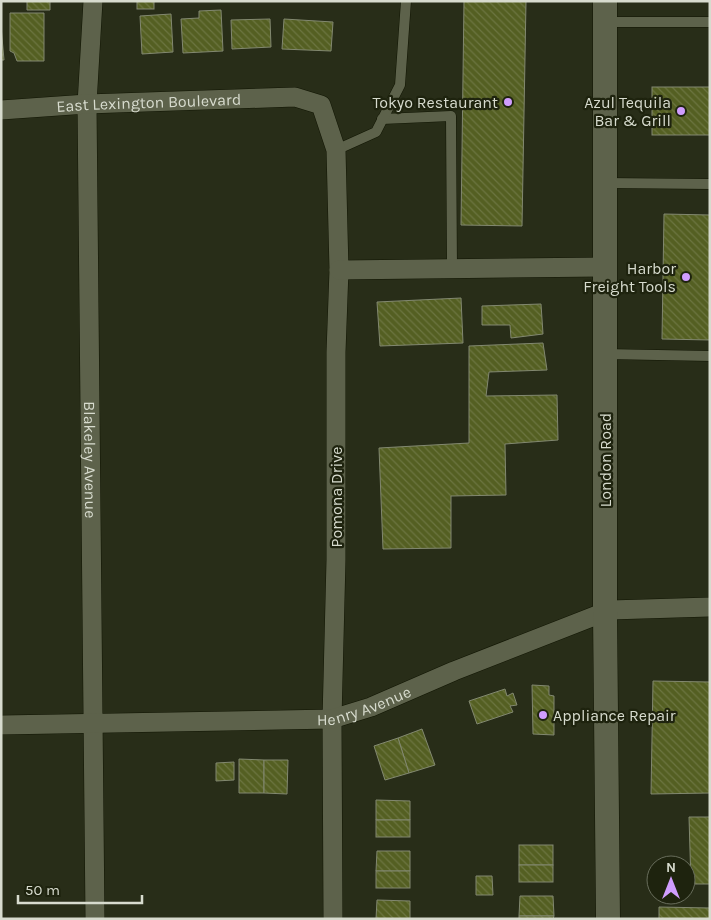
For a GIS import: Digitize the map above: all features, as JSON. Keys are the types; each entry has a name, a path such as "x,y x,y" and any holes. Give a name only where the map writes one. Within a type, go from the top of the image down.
{"street":[{"name":"Blakeley Avenue","path":"92,1 87,104 95,919"},
{"name":"London Road","path":"606,12 605,612 608,919"},
{"name":"East Lexington Boulevard","path":"1,110 87,104 295,97"},
{"name":"Pomona Drive","path":"295,97 322,105 336,150 339,270 336,352 336,550 332,719 333,919"},
{"path":"339,270 605,267"},
{"name":"Henry Avenue","path":"1,725 332,719 371,707 454,671 618,608 710,607"}],"lane":[{"path":"336,150 376,132 400,85 406,1"},
{"path":"606,12 710,22"},
{"path":"382,119 451,116 452,269"},
{"path":"605,183 710,184"},
{"path":"605,354 710,356"}],"building":[{"path":"27,1 50,1 50,10 27,10"},
{"path":"137,1 154,1 154,9 137,9"},
{"path":"464,1 526,1 522,226 461,225"},
{"path":"221,10 223,51 183,53 181,19 199,18 199,11"},
{"path":"10,13 44,13 44,61 17,61 14,53 10,51"},
{"path":"171,14 173,52 142,54 140,16"},
{"path":"270,19 271,47 232,49 231,20"},
{"path":"284,19 333,22 331,51 282,49"},
{"path":"1,26 4,60 1,60"},
{"name":"Azul Tequila Bar & Grill","path":"652,87 710,87 710,135 652,135"},
{"name":"Harbor Freight Tools","path":"664,214 710,215 710,340 662,339"},
{"path":"461,298 463,343 380,346 377,302"},
{"path":"541,304 543,334 511,338 510,325 482,325 482,306"},
{"path":"543,343 547,370 489,372 486,396 557,395 558,440 505,444 506,495 451,496 451,548 383,549 379,448 469,443 469,346"},
{"path":"653,681 710,682 710,793 651,794"},
{"name":"Appliance Repair","path":"532,685 549,686 549,695 554,696 554,735 533,734"},
{"path":"505,689 507,696 513,693 517,705 510,706 513,712 477,724 469,701"},
{"path":"422,729 435,765 409,773 398,738"},
{"path":"398,738 409,773 385,780 374,746"},
{"path":"239,759 264,760 264,793 239,793"},
{"path":"264,760 288,760 287,794 264,793"},
{"path":"234,762 234,780 216,781 216,763"},
{"path":"376,800 410,801 410,820 376,820"},
{"path":"689,817 710,817 710,884 696,884 696,855 690,855"},
{"path":"376,820 410,820 410,837 376,837"},
{"path":"519,845 553,845 553,865 519,865"},
{"path":"377,851 410,851 410,871 376,871"},
{"path":"519,865 553,865 553,882 519,882"},
{"path":"376,871 410,871 410,888 376,888"},
{"path":"476,876 492,876 493,895 476,895"},
{"path":"520,896 553,896 554,916 519,916"},
{"path":"377,900 410,901 410,919 376,919"},
{"path":"659,907 710,908 710,919 659,919"},
{"path":"519,916 554,916 553,919 519,919"}],"place":[{"name":"Tokyo Restaurant","path":"508,102"},
{"name":"Azul Tequila Bar & Grill","path":"681,111"},
{"name":"Harbor Freight Tools","path":"686,277"},
{"name":"Appliance Repair","path":"543,715"}]}
